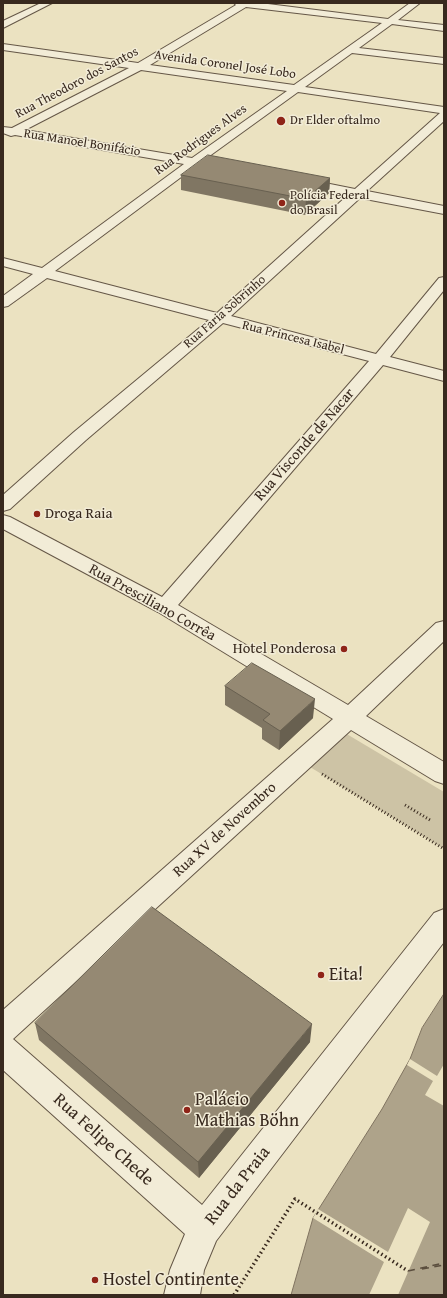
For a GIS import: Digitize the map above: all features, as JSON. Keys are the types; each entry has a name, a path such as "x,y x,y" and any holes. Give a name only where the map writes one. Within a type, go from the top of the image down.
{"street":[{"path":"34,3 47,4"},
{"path":"243,3 444,28"},
{"name":"Rua Theodoro dos Santos","path":"3,138 9,131 140,67 243,3"},
{"name":"Rua Rodrigues Alves","path":"3,303 194,162 416,3"},
{"path":"3,25 47,4"},
{"name":"Avenida Coronel José Lobo","path":"3,40 444,101"},
{"name":"Avenida Coronel José Lobo","path":"3,47 444,110"},
{"path":"351,50 444,61"},
{"name":"Rua Faria Sobrinho","path":"3,505 80,436 219,319 444,115"},
{"name":"Rua Manoel Bonifácio","path":"9,131 209,165"},
{"path":"288,180 444,210"},
{"name":"Rua Princesa Isabel","path":"3,262 444,376"},
{"name":"Rua Visconde de Nacar","path":"165,607 379,360 444,281"},
{"name":"Rua Presciliano Corrêa","path":"3,521 165,607 444,774"},
{"name":"Rua XV de Novembro","path":"3,1029 349,718 444,628"},
{"name":"Rua da Praia","path":"182,1295 187,1270 204,1229 444,922"},
{"name":"Rua Felipe Chede","path":"3,1050 204,1229"}],"path":[{"path":"301,761 444,849"},
{"path":"405,805 430,820"},
{"path":"234,1295 295,1199 408,1271"}],"shaded area":[{"path":"345,733 444,792 444,849 310,767"},
{"path":"444,994 444,1295 291,1295 313,1218 382,1109 410,1059 422,1028"}],"pier":[{"path":"410,1059 437,1076 444,1064 444,1106 425,1095 433,1081 407,1065"},
{"path":"408,1208 430,1222 398,1295 369,1295 384,1262 313,1218 318,1209 388,1252"}],"building":[{"path":"208,155 330,178 306,199 181,175"},
{"path":"252,663 315,699 280,731 263,720 270,714 225,686"},
{"name":"Palácio Mathias Böhn","path":"152,907 312,1024 198,1162 35,1023"}],"ferry route":[{"path":"408,1271 444,1263"},
{"path":"422,1269 444,1265"}],"place":[{"name":"Dr Elder oftalmo","path":"281,121"},
{"name":"Polícia Federal do Brasil","path":"282,203"},
{"name":"Droga Raia","path":"37,514"},
{"name":"Hotel Ponderosa","path":"344,649"},
{"name":"Eita!","path":"321,975"},
{"name":"Palácio Mathias Böhn","path":"187,1110"},
{"name":"Hostel Continente","path":"95,1280"}]}
